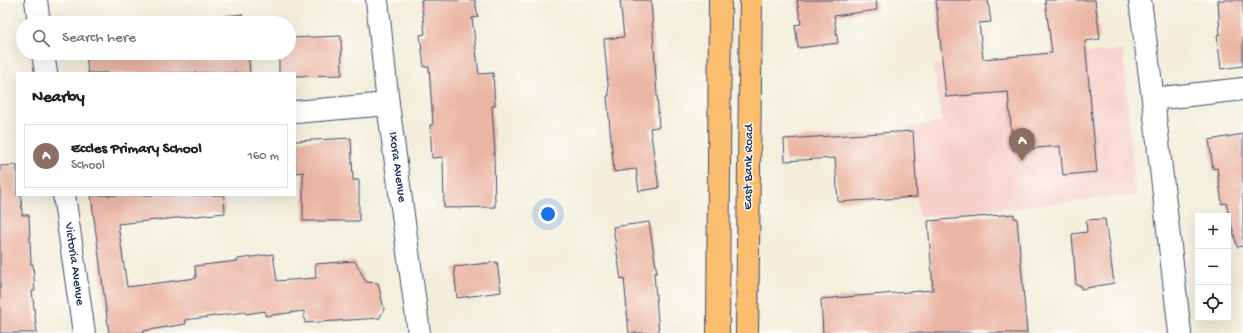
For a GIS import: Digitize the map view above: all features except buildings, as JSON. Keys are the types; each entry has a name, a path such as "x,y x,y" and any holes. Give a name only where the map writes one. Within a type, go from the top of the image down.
{"main road":[{"path":"718,333 720,0"},
{"name":"East Bank Road","path":"747,333 751,0"}],"street":[{"path":"36,0 38,16"},
{"name":"Ixora Avenue","path":"377,0 388,104 419,333"},
{"path":"1140,0 1180,333"},
{"path":"44,60 46,72"},
{"path":"1153,99 1243,89"},
{"path":"296,112 388,104"},
{"name":"Victoria Avenue","path":"64,196 84,333"}],"shaded area":[{"path":"1123,50 1135,195 919,217 908,127 942,122 933,65"}],"place":[{"name":"Eccles Primary School","path":"1022,161"}]}
